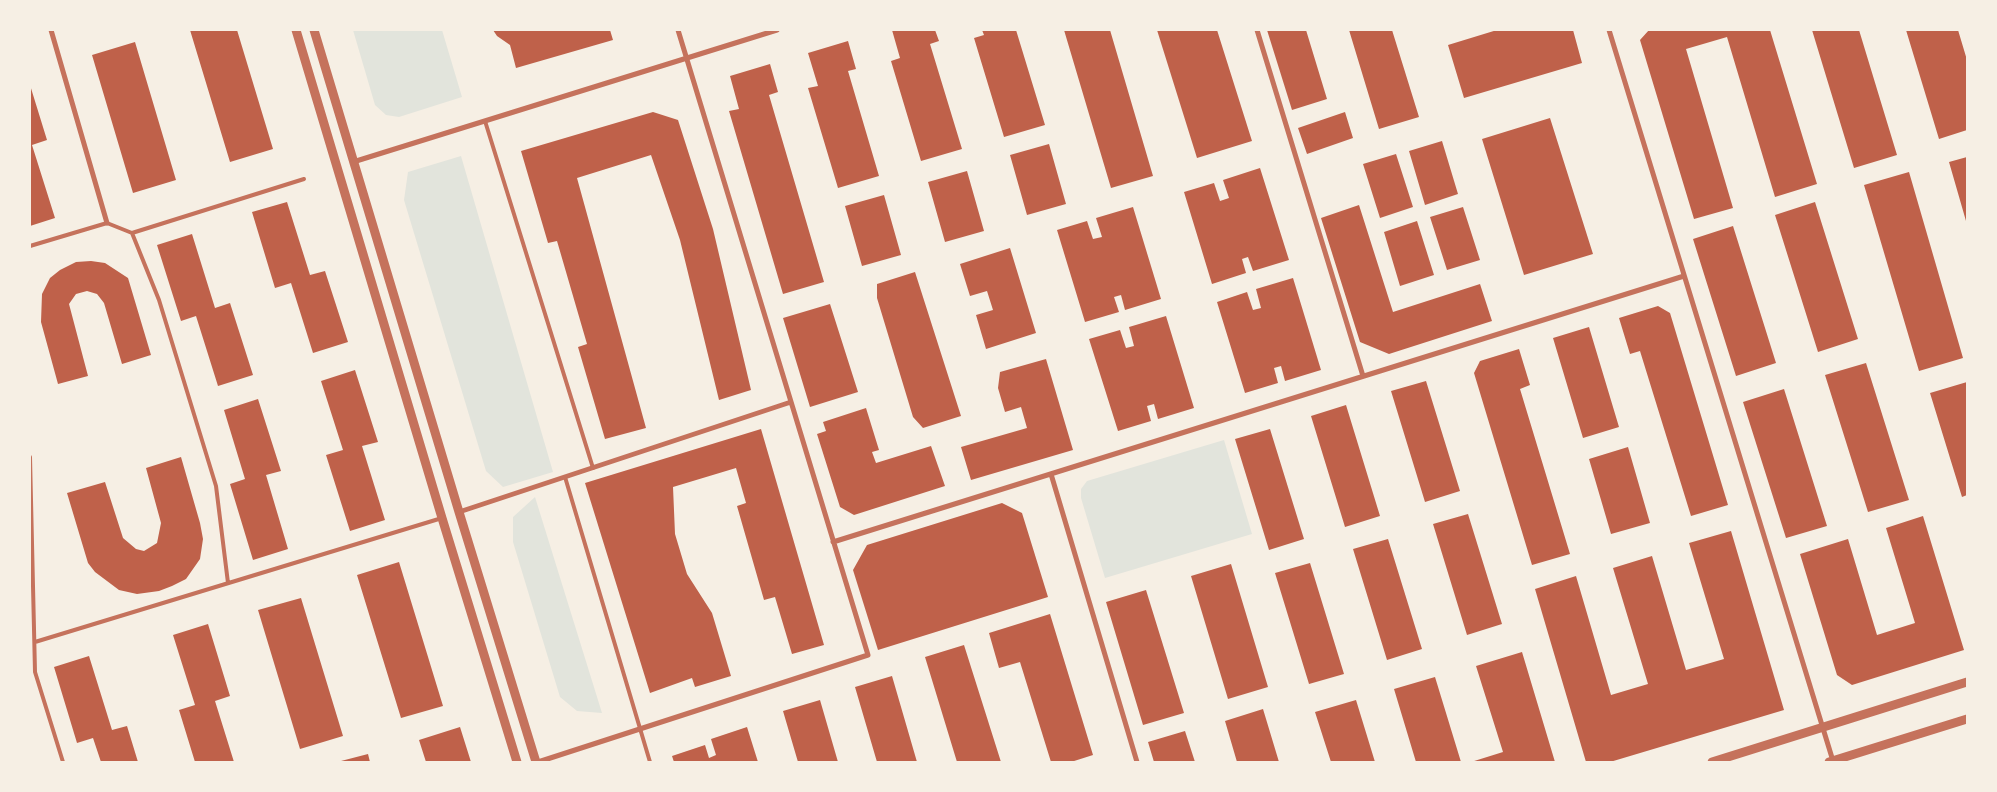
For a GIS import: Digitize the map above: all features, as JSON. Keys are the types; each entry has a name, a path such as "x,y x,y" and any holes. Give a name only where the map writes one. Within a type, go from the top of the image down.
{"street":[{"path":"50,30 107,223"},
{"path":"296,30 517,762"},
{"path":"314,30 459,512 537,762 868,655 678,30"},
{"path":"337,168 778,30"},
{"path":"1257,30 1363,376"},
{"path":"1609,30 1823,727 1831,761 1967,719"},
{"path":"833,542 1684,276"},
{"path":"459,512 791,402"},
{"path":"1051,474 1137,762"},
{"path":"1712,762 1967,682"}],"lane":[{"path":"485,121 592,468"},
{"path":"30,246 107,223 132,233 304,179"},
{"path":"132,233 159,300 216,486 228,583"},
{"path":"30,457 35,672 63,762"},
{"path":"565,477 650,762"},
{"path":"35,642 442,518"}],"shaded area":[{"path":"353,30 442,30 462,97 399,117 386,115 375,105"},
{"path":"461,156 553,472 503,487 486,471 404,200 408,172"},
{"path":"1224,440 1252,534 1105,578 1081,498 1081,489 1087,481"},
{"path":"535,497 602,713 577,711 560,697 513,542 513,517"}],"building":[{"path":"190,30 237,30 273,149 230,162"},
{"path":"493,30 610,30 613,40 516,68 510,45 497,36"},
{"path":"892,30 935,30 939,41 930,44 962,149 921,161 891,61 900,58"},
{"path":"982,30 1016,30 1045,125 1004,137 974,38 984,35"},
{"path":"1064,30 1110,30 1153,176 1111,188"},
{"path":"1157,30 1217,30 1252,141 1197,158"},
{"path":"1267,30 1306,30 1327,99 1292,110"},
{"path":"1349,30 1392,30 1419,117 1379,129"},
{"path":"1497,30 1573,30 1582,63 1464,98 1448,45"},
{"path":"1649,30 1770,30 1817,184 1775,197 1727,37 1686,49 1733,208 1694,219 1640,40"},
{"path":"1812,30 1859,30 1897,155 1854,168"},
{"path":"1906,30 1958,30 1967,60 1967,130 1939,139"},
{"path":"848,41 856,69 848,71 879,176 838,188 808,88 818,86 808,53"},
{"path":"135,42 176,180 133,193 92,55"},
{"path":"770,64 778,92 769,95 824,282 783,294 729,111 739,109 730,76"},
{"path":"30,85 47,140 32,145 55,218 30,226"},
{"path":"653,112 678,120 713,229 751,390 719,400 680,240 651,155 577,178 646,428 605,439 578,347 587,344 557,241 548,243 521,151"},
{"path":"1345,112 1353,138 1307,154 1298,128"},
{"path":"1550,118 1593,254 1524,275 1482,139"},
{"path":"1442,141 1458,194 1425,205 1409,151"},
{"path":"1049,144 1066,204 1027,215 1010,155"},
{"path":"1396,154 1413,207 1380,218 1363,164"},
{"path":"1967,157 1967,221 1966,221 1949,162"},
{"path":"1260,168 1289,260 1253,271 1248,257 1242,259 1246,273 1212,284 1184,192 1214,183 1220,201 1229,198 1223,180"},
{"path":"967,171 984,231 945,242 928,182"},
{"path":"1909,172 1963,358 1919,371 1864,185"},
{"path":"884,195 901,255 862,266 845,206"},
{"path":"287,202 310,275 325,271 348,342 313,353 291,283 275,288 252,212"},
{"path":"1815,202 1858,339 1818,352 1775,215"},
{"path":"1359,205 1393,312 1480,284 1492,321 1389,354 1360,342 1321,218"},
{"path":"1133,207 1161,299 1125,310 1121,295 1114,297 1119,312 1085,322 1057,230 1087,221 1093,239 1102,237 1096,218"},
{"path":"1463,207 1480,260 1447,270 1430,217"},
{"path":"1417,221 1434,275 1400,286 1384,232"},
{"path":"1733,226 1776,363 1736,376 1693,239"},
{"path":"192,234 215,308 230,303 253,375 218,386 196,316 181,321 157,245"},
{"path":"1010,248 1036,333 986,349 976,315 993,310 987,291 970,296 960,264"},
{"path":"91,261 105,263 128,278 151,355 122,364 104,303 97,294 87,291 76,294 69,304 88,376 58,384 41,322 42,294 50,278 60,270 76,262"},
{"path":"915,272 961,416 923,428 913,417 877,298 877,284"},
{"path":"1293,278 1321,370 1285,381 1281,366 1274,368 1278,383 1245,393 1217,302 1247,292 1253,310 1261,308 1256,289"},
{"path":"830,304 858,392 810,407 783,318"},
{"path":"1658,306 1670,313 1728,505 1691,516 1640,351 1630,354 1619,318"},
{"path":"1166,316 1194,408 1158,419 1154,404 1147,406 1151,421 1118,431 1089,339 1120,330 1126,348 1134,346 1129,327"},
{"path":"1589,327 1619,427 1583,438 1553,338"},
{"path":"1519,349 1530,385 1520,389 1570,554 1532,565 1474,373 1480,361"},
{"path":"1046,359 1073,450 971,480 961,447 1027,428 1021,407 1005,412 998,388 1000,372"},
{"path":"1866,363 1909,500 1868,512 1825,375"},
{"path":"355,370 378,442 362,446 385,520 350,531 326,455 343,450 321,381"},
{"path":"1426,381 1460,491 1425,502 1391,391"},
{"path":"1967,382 1967,495 1962,497 1930,393"},
{"path":"1784,389 1827,526 1786,538 1743,402"},
{"path":"258,399 281,471 266,475 288,549 253,560 230,484 245,479 224,410"},
{"path":"1346,405 1380,516 1345,527 1311,416"},
{"path":"866,408 879,450 872,452 876,463 931,446 945,486 854,515 840,507 817,434 826,431 823,422"},
{"path":"761,429 824,645 792,654 775,597 764,600 737,506 746,503 736,468 673,487 675,534 687,574 712,613 731,676 695,687 692,678 650,693 585,483"},
{"path":"1270,429 1304,539 1269,550 1235,439"},
{"path":"1628,447 1650,523 1611,534 1589,459"},
{"path":"181,457 203,539 200,559 186,579 159,591 137,594 119,590 95,572 88,563 67,493 105,482 123,538 136,549 144,551 157,543 161,523 146,468"},
{"path":"1002,503 1022,513 1048,597 878,650 853,570 867,545"},
{"path":"1468,514 1502,624 1467,635 1433,524"},
{"path":"1923,516 1964,650 1852,685 1837,675 1800,554 1848,539 1877,635 1915,623 1886,528"},
{"path":"1731,531 1784,710 1610,762 1586,762 1535,589 1576,576 1611,695 1648,684 1613,568 1652,556 1686,670 1724,659 1689,543"},
{"path":"1388,539 1422,649 1387,660 1353,549"},
{"path":"399,562 443,706 401,718 357,575"},
{"path":"1310,563 1344,674 1309,684 1275,573"},
{"path":"1231,564 1268,687 1228,699 1191,576"},
{"path":"1146,590 1184,713 1143,725 1106,602"},
{"path":"301,598 343,736 300,749 258,610"},
{"path":"1050,614 1093,755 1071,762 1051,762 1020,662 999,668 989,633"},
{"path":"208,624 230,696 215,701 234,762 195,762 179,710 195,705 173,635"},
{"path":"964,645 1001,762 957,762 925,657"},
{"path":"1522,652 1555,762 1471,762 1503,752 1476,666"},
{"path":"89,656 112,730 127,726 138,762 101,762 93,738 77,743 54,667"},
{"path":"892,676 917,762 877,762 855,687"},
{"path":"1435,677 1461,762 1416,762 1394,689"},
{"path":"820,700 838,762 798,762 783,711"},
{"path":"1356,700 1375,762 1331,762 1315,712"},
{"path":"1263,709 1279,762 1237,762 1225,721"},
{"path":"460,727 471,762 426,762 419,740"},
{"path":"747,727 758,762 674,762 672,756 705,745 709,758 716,755 711,739"},
{"path":"1185,731 1195,762 1154,762 1148,742"},
{"path":"368,754 370,762 341,762 341,761"}]}
